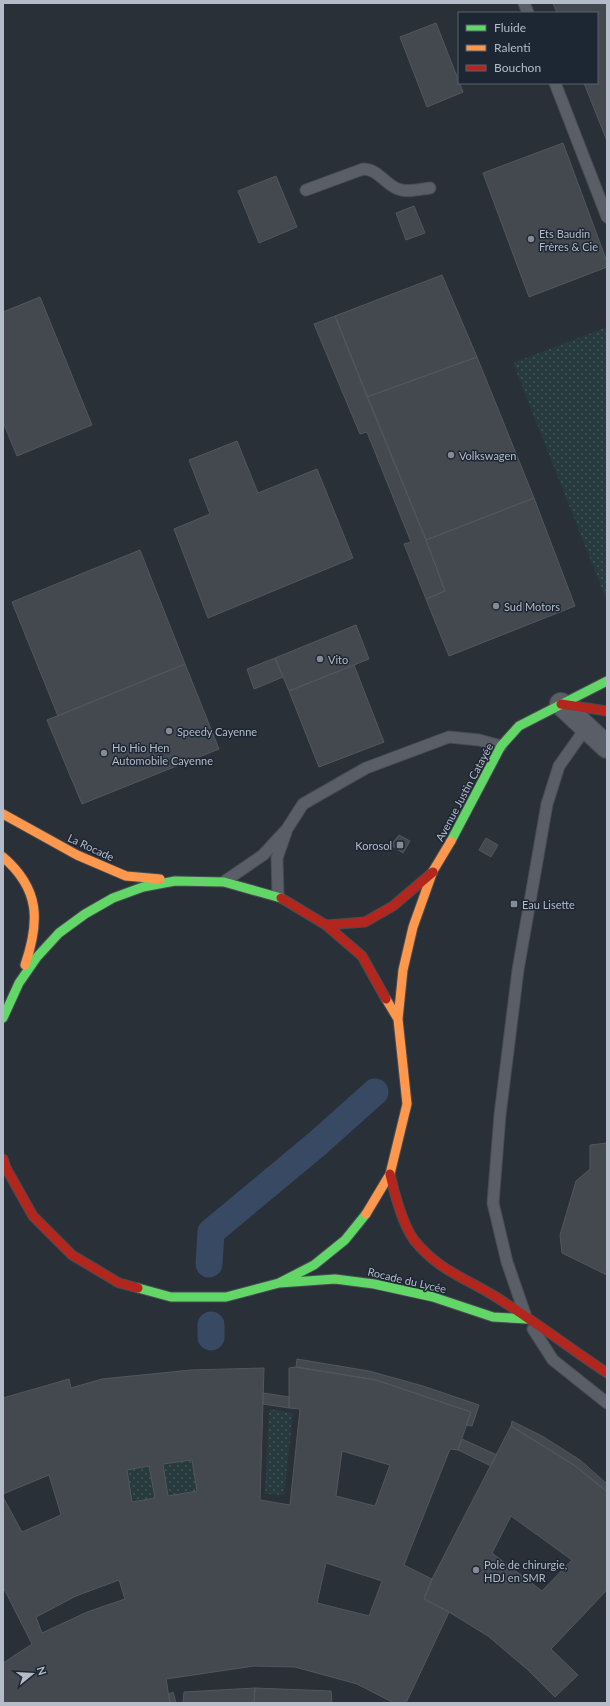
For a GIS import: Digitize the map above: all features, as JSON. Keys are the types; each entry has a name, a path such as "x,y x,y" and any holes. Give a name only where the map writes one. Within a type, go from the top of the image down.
{"main road":[{"name":"Avenue Justin Catayée","path":"398,1019 404,962 413,928 434,871 458,830 501,746 519,726 607,681"},
{"path":"561,704 606,710"},
{"name":"La Rocade","path":"3,814 77,855 126,876 175,881"},
{"path":"3,857 22,876 33,902 36,920 34,938 19,983 3,1018"},
{"name":"Avenue Justin Catayée","path":"326,925 365,922 393,906 434,871"},
{"path":"4,1164 33,1216 72,1255 119,1283 172,1297 226,1297 279,1283 314,1265 345,1240 370,1209 390,1174 407,1104 398,1019 362,956 326,925 278,896 224,882 175,881 143,887 113,898 85,914 59,933 37,957 19,983"},
{"name":"Rocade du Lycée","path":"390,1174 396,1200 413,1238 431,1259 460,1278 495,1296 607,1373"},
{"name":"Rocade du Lycée","path":"279,1283 336,1279 374,1284 433,1297 494,1317 527,1319"}],"street":[{"path":"561,704 607,747"}],"lane":[{"path":"555,84 607,217"},
{"path":"306,190 363,170 370,169 398,189 408,191 430,188"},
{"path":"606,710 586,727 559,766 547,804 518,970 500,1115 493,1203 507,1262 527,1319 553,1360 607,1403"},
{"path":"224,882 263,855 287,829 303,804 366,768 449,737 479,740 501,746"},
{"path":"278,896 277,858 287,829"}],"green space":[{"path":"607,327 607,601 513,363"},
{"path":"269,1409 293,1413 284,1495 265,1494"},
{"path":"192,1460 197,1491 168,1496 163,1464"},
{"path":"149,1466 155,1498 132,1502 127,1470"}],"building":[{"path":"553,3 607,3 607,141 584,84 598,84 598,12 557,12"},
{"path":"436,23 458,79 458,84 460,84 463,92 427,107 400,37"},
{"path":"563,143 607,262 607,267 529,297 483,173"},
{"path":"276,176 297,227 259,243 238,191"},
{"path":"414,206 425,233 406,240 396,213"},
{"path":"442,275 477,357 367,397 335,316"},
{"path":"40,297 92,425 17,456 3,422 3,312"},
{"path":"335,316 426,540 445,591 426,599 404,544 411,542 367,432 360,434 314,324"},
{"path":"477,357 534,498 426,540 367,397"},
{"path":"237,441 258,493 317,469 353,558 208,618 174,529 210,514 189,460"},
{"path":"534,498 575,606 449,656 426,599 445,591 426,540"},
{"path":"140,550 185,664 58,716 12,602"},
{"path":"356,625 369,659 289,691 275,658"},
{"path":"275,658 283,677 254,689 247,669"},
{"path":"185,664 219,749 82,804 47,720"},
{"path":"354,665 384,742 319,767 289,691"},
{"path":"399,835 410,841 403,853 391,845"},
{"path":"486,838 498,845 491,857 479,850"},
{"path":"607,1143 607,1275 562,1253 560,1235 576,1181 590,1169 590,1145"},
{"path":"297,1359 369,1371 423,1386 479,1405 472,1426 466,1425 471,1412 376,1380 296,1367"},
{"path":"296,1367 376,1380 471,1412 458,1450 450,1449 404,1565 432,1579 424,1599 449,1612 406,1703 394,1703 357,1684 295,1667 254,1666 166,1679 170,1703 3,1703 3,1663 32,1644 3,1587 3,1497 22,1532 61,1515 49,1475 3,1494 3,1398 69,1379 71,1388 102,1379 191,1370 264,1368 260,1500 290,1505 300,1409 289,1408 289,1368","holes":["342,1451 390,1465 375,1506 336,1496","192,1460 197,1491 168,1496 163,1464","149,1466 155,1498 132,1502 127,1470","326,1563 382,1581 369,1616 317,1603","119,1580 125,1599 87,1612 42,1633 36,1617 76,1596"]},
{"path":"263,1393 289,1397 289,1408 263,1404"},
{"path":"512,1421 542,1436 580,1460 607,1484 607,1492 574,1465 511,1426"},
{"name":"Pole de chirurgie, HDJ en SMR","path":"511,1426 574,1465 607,1491 607,1590 551,1649 578,1675 555,1697 528,1670 488,1636 449,1612 424,1599 432,1579","holes":["511,1516 572,1560 542,1591 492,1553"]},
{"path":"462,1439 497,1455 491,1466 458,1450"},
{"path":"255,1688 331,1691 332,1703 254,1703"},
{"path":"255,1688 254,1703 183,1703 184,1692"},
{"path":"173,1692 176,1703 170,1703 169,1694"}],"waterway":[{"path":"209,1264 211,1232 318,1143 375,1092"},
{"path":"211,1325 211,1337"}],"traffic: fast":[{"path":"451,841 501,746 519,726 607,681"},
{"path":"3,1018 19,983 37,957 59,933 85,914 113,898 143,887 175,881 224,882 281,898"},
{"path":"138,1288 171,1297 226,1297 279,1283 314,1265 345,1240 366,1214"},
{"path":"279,1283 335,1279 374,1284 433,1297 493,1317 527,1319"}],"traffic: slow":[{"path":"3,814 77,855 126,876 160,879"},
{"path":"398,1019 403,970 413,927 433,871 451,841"},
{"path":"3,857 24,881 34,906 33,934 25,965"},
{"path":"366,1214 390,1174 407,1104 398,1019 386,999"}],"traffic: jam":[{"path":"561,704 607,711"},
{"path":"326,925 365,922 393,906 433,872"},
{"path":"281,898 326,925 362,956 386,999"},
{"path":"3,1159 6,1168 33,1216 72,1255 119,1283 138,1288"},
{"path":"390,1174 396,1199 406,1226 414,1240 423,1251 452,1273 510,1306 607,1373"}],"place":[{"name":"Ets Baudin Frères & Cie","path":"531,239"},
{"name":"Volkswagen","path":"451,455"},
{"name":"Sud Motors","path":"496,606"},
{"name":"Vito","path":"320,659"},
{"name":"Speedy Cayenne","path":"169,731"},
{"name":"Ho Hio Hen Automobile Cayenne","path":"104,753"},
{"name":"Korosol","path":"400,845"},
{"name":"Eau Lisette","path":"514,904"},
{"name":"Pole de chirurgie, HDJ en SMR","path":"476,1570"}]}
